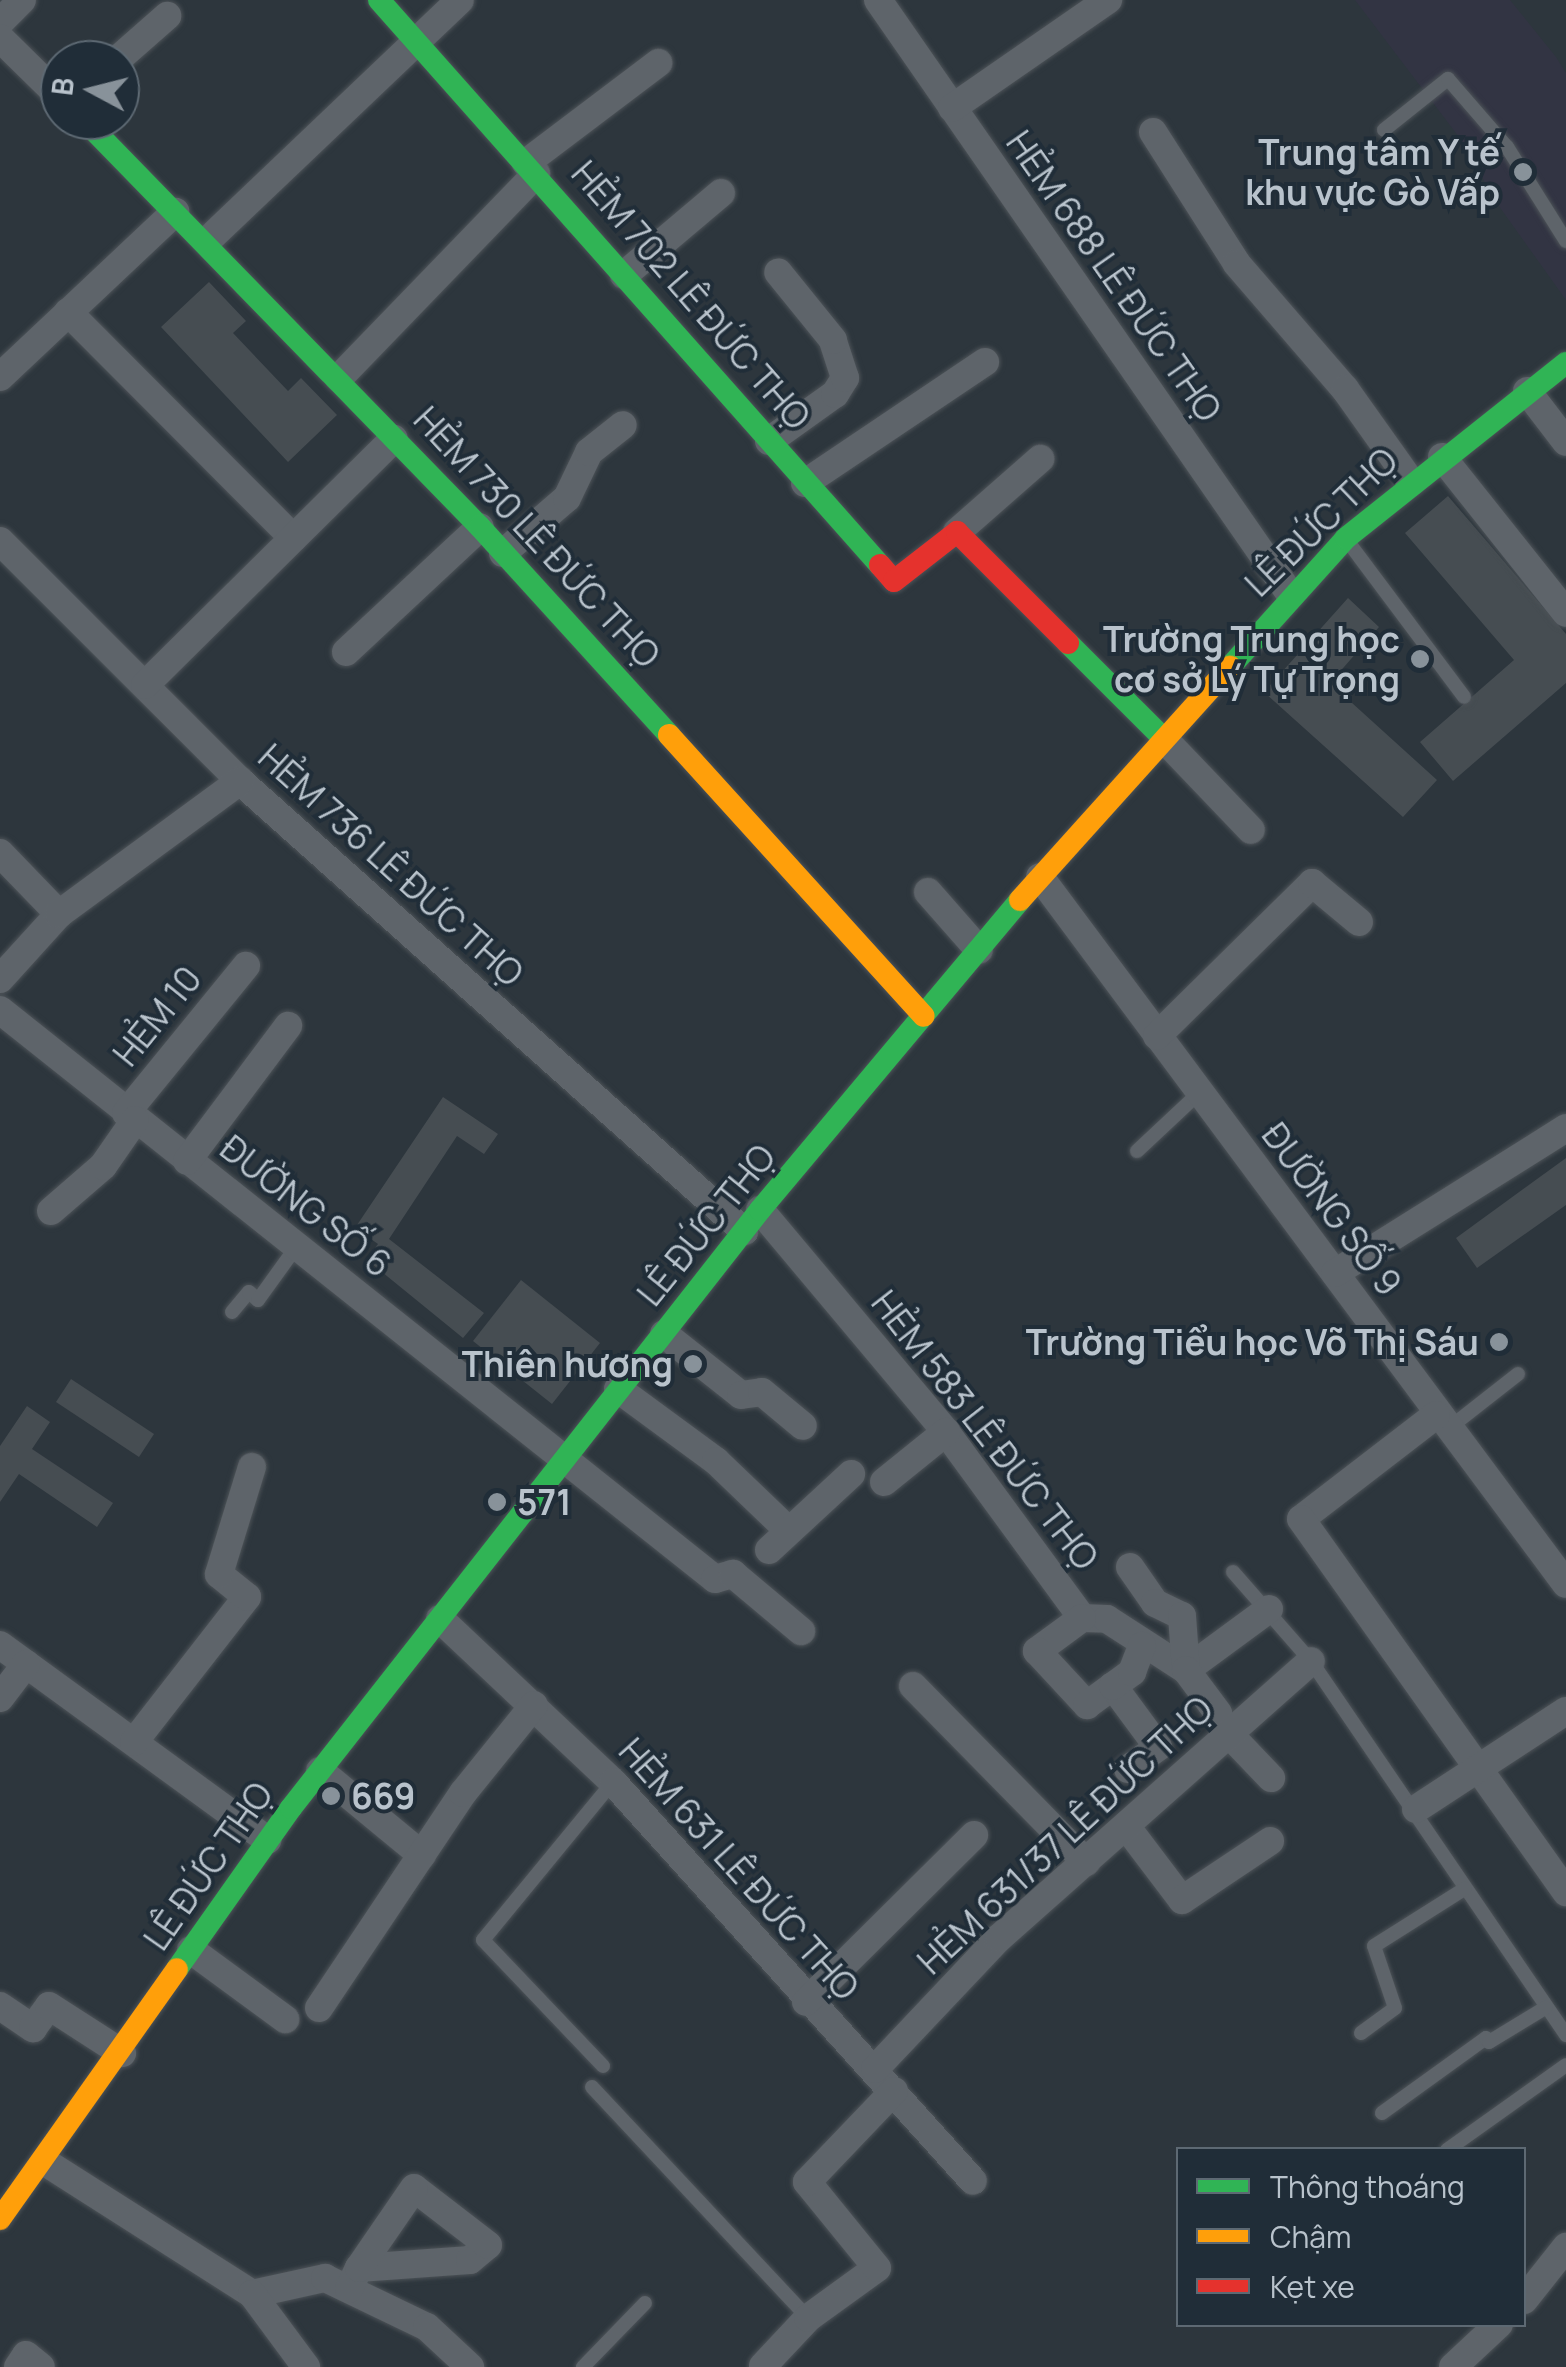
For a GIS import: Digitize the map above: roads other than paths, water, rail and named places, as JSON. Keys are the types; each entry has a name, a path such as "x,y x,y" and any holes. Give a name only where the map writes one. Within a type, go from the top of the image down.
{"main road":[{"name":"HẺM 702 LÊ ĐỨC THỌ","path":"379,0 894,580 956,532"},
{"name":"HẺM 730 LÊ ĐỨC THỌ","path":"104,140 207,241 480,527 924,1016"},
{"name":"LÊ ĐỨC THỌ","path":"0,2219 122,2053 267,1840 752,1221 1040,877 1290,594 1346,538 1442,456 1566,363"},
{"path":"956,532 1163,738"}],"street":[{"path":"0,22 22,0"},
{"path":"207,241 414,38 460,0"},
{"name":"HẺM 688 LÊ ĐỨC THỌ","path":"878,0 1290,594"},
{"path":"952,108 1108,0"},
{"path":"140,40 167,16"},
{"path":"0,38 40,77"},
{"path":"340,378 531,168 658,63"},
{"path":"1153,132 1237,264 1344,389 1411,482"},
{"path":"624,275 721,193"},
{"path":"0,377 175,212"},
{"path":"769,441 835,394 845,378 833,340 778,272"},
{"path":"68,312 293,538"},
{"path":"805,483 985,362"},
{"path":"1527,391 1566,442"},
{"path":"503,553 566,498 589,452 623,425"},
{"path":"144,685 394,439"},
{"path":"1442,456 1566,612"},
{"name":"HẺM 702 LÊ ĐỨC THỌ","path":"956,532 1040,459"},
{"path":"346,652 480,527"},
{"name":"HẺM 736 LÊ ĐỨC THỌ","path":"0,541 240,781 752,1221"},
{"path":"1163,738 1251,830"},
{"path":"0,979 59,914 240,781"},
{"path":"0,853 59,914"},
{"name":"ĐƯỜNG SỐ 9","path":"1040,877 1566,1584"},
{"path":"1158,1036 1312,882 1359,922"},
{"path":"928,892 979,950"},
{"name":"HẺM 10","path":"51,1211 103,1166 130,1117 246,966"},
{"name":"ĐƯỜNG SỐ 6","path":"0,1010 565,1462 715,1578 733,1574 801,1632"},
{"path":"187,1161 288,1026"},
{"path":"1335,1273 1566,1128"},
{"name":"HẺM 583 LÊ ĐỨC THỌ","path":"752,1221 946,1432 1082,1618 1107,1619 1142,1646 1186,1670"},
{"path":"664,1334 740,1395 762,1392 803,1426"},
{"path":"618,1389 716,1461 779,1541 851,1474"},
{"path":"1442,1422 1301,1520 1566,1892"},
{"path":"884,1482 946,1432"},
{"path":"134,1742 247,1597 219,1574 252,1467"},
{"path":"1130,1567 1156,1603 1182,1616 1186,1670 1224,1724 1271,1778"},
{"path":"1186,1670 1270,1610"},
{"path":"1082,1618 1037,1651 1087,1705 1132,1672 1142,1646"},
{"name":"HẺM 631 LÊ ĐỨC THỌ","path":"440,1619 612,1782 806,2002 875,2070 972,2181"},
{"path":"0,1645 267,1840"},
{"name":"HẺM 631/37 LÊ ĐỨC THỌ","path":"875,2070 999,1938 1126,1826 1224,1724 1311,1662"},
{"path":"0,1698 26,1664"},
{"path":"913,1686 979,1746 1086,1862"},
{"path":"1113,1686 1158,1748 1128,1769"},
{"path":"320,2008 422,1855 534,1705"},
{"path":"1416,1809 1566,1711"},
{"path":"320,1772 422,1855"},
{"path":"1126,1826 1182,1900 1270,1841"},
{"path":"806,2002 974,1834"},
{"path":"191,1950 285,2019"},
{"path":"0,2006 33,2028 49,2006 122,2053"},
{"path":"763,2367 808,2318 877,2268 807,2182 894,2091"},
{"path":"44,2162 252,2294 306,2367"},
{"path":"1526,2298 1565,2249"},
{"path":"252,2294 325,2278 354,2278 427,2326 470,2367"},
{"path":"1453,2367 1496,2327"},
{"path":"18,2367 26,2356 41,2367"}],"lane":[{"path":"1384,130 1448,79 1507,147 1566,241"},
{"path":"1346,538 1464,696"},
{"path":"1136,1151 1199,1094"},
{"path":"232,1312 249,1292 258,1300 297,1246"},
{"path":"1442,1422 1518,1374"},
{"path":"1233,1572 1270,1610 1311,1662 1416,1809 1464,1889 1566,2035"},
{"path":"603,2066 483,1940 612,1782"},
{"path":"1361,2033 1395,2008 1374,1946 1464,1889"},
{"path":"1382,2112 1486,2038 1489,2042 1545,2008"},
{"path":"1451,2147 1566,2065"},
{"path":"592,2087 808,2318"},
{"path":"583,2367 645,2303"}],"place":[{"name":"Trung tâm Y tế khu vực Gò Vấp","path":"1523,172"},
{"name":"Trường Trung học cơ sở Lý Tự Trọng","path":"1420,659"},
{"name":"Trường Tiểu học Võ Thị Sáu","path":"1499,1342"},
{"name":"Thiên hương","path":"693,1364"},
{"name":"571","path":"497,1502"},
{"name":"669","path":"331,1796"}]}
